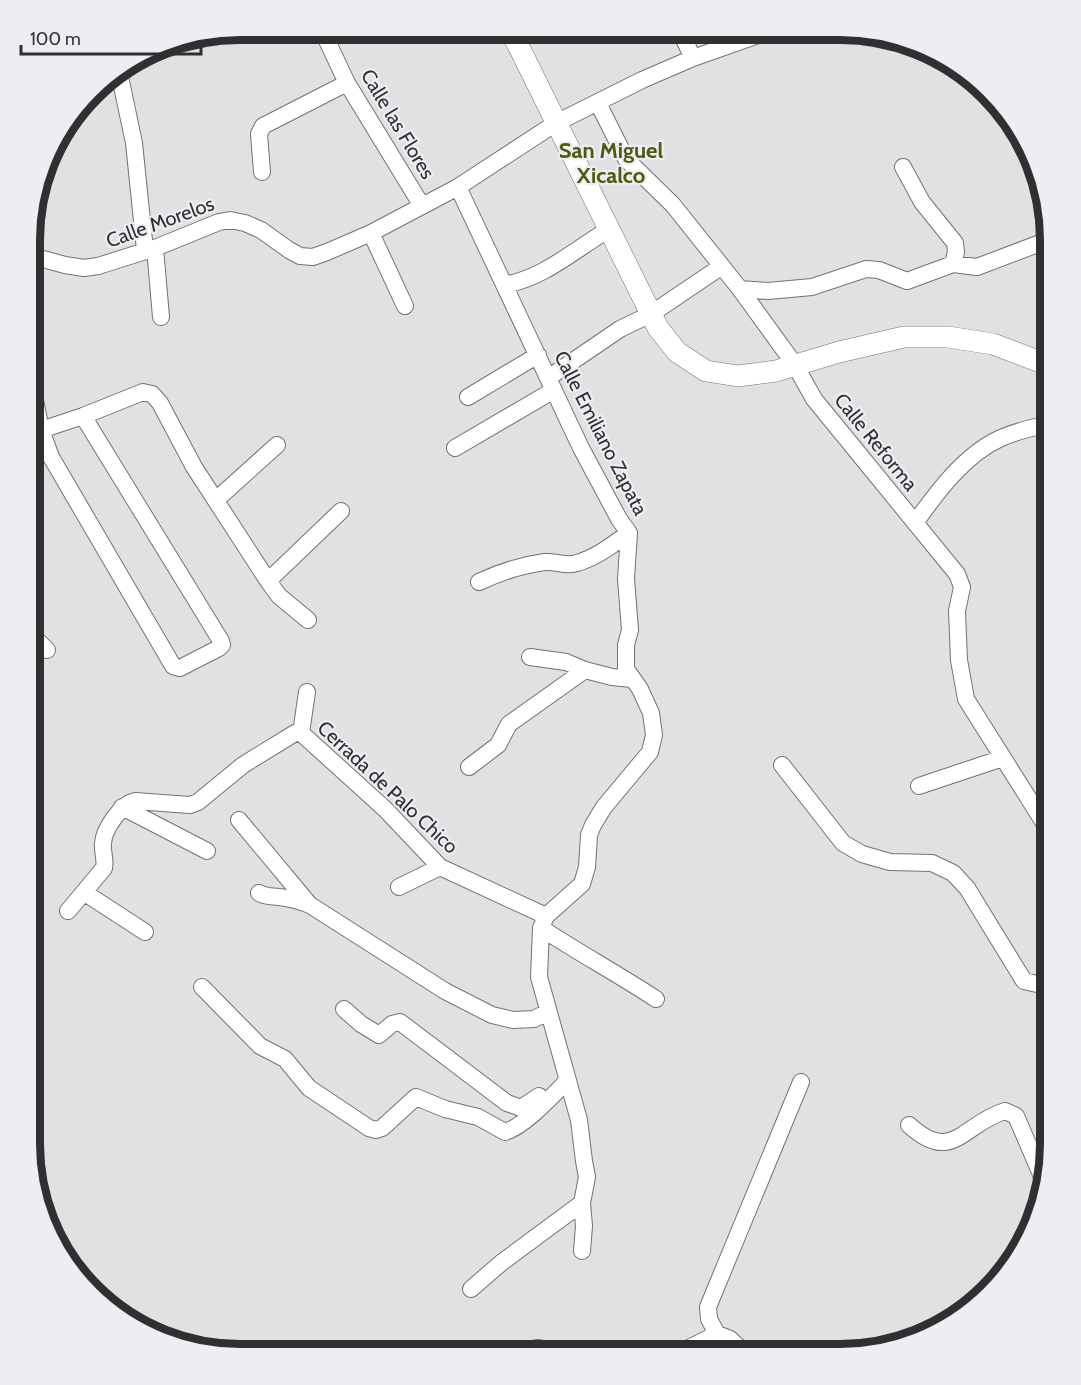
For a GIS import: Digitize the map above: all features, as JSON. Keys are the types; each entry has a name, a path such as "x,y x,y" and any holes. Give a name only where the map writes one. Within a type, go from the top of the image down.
{"main road":[{"path":"516,41 658,328 677,352 706,371 738,376 776,371 839,352 904,337 948,337 993,344 1040,362"}],"street":[{"path":"684,40 693,58"},
{"name":"Calle Morelos","path":"40,258 65,265 99,266 230,220 261,230 295,253 312,257 371,233 458,187 556,123 642,80 693,58 744,40"},
{"name":"Calle las Flores","path":"327,41 348,83 422,206"},
{"path":"121,81 134,143 161,317"},
{"path":"262,172 259,134 263,126 348,83"},
{"name":"Calle Reforma","path":"598,103 626,159 673,205 722,266 795,366 814,399 957,574 962,587 957,610 959,660 966,699 1040,817"},
{"path":"903,167 922,202 955,243 956,252 953,264"},
{"name":"Calle Emiliano Zapata","path":"458,187 581,448 619,519 629,533 626,579 630,630 626,645 626,669 640,689 651,713 654,735 650,752 604,807 593,825 589,836 587,867 582,884 544,922"},
{"path":"504,285 521,282 567,258 608,230"},
{"path":"371,233 405,306"},
{"path":"740,289 768,291 812,287 866,269 879,270 908,280 953,264 977,267 1040,243"},
{"path":"455,448 551,384 620,329 651,314 722,266"},
{"path":"468,397 538,355"},
{"path":"83,416 221,641 222,645 219,648 180,668 173,666 51,457 40,430 143,392 153,394 194,467 268,581 279,596 308,620"},
{"path":"915,523 932,499 978,452 1001,438 1040,427"},
{"path":"216,500 277,446"},
{"path":"268,581 341,511"},
{"path":"479,582 505,570 548,562 563,565 575,564 598,555 629,533"},
{"path":"40,643 47,650"},
{"path":"530,657 566,662 585,670 632,679"},
{"path":"469,767 498,745 509,724 585,670"},
{"path":"301,733 307,692"},
{"name":"Cerrada de Palo Chico","path":"122,807 135,801 190,805 198,802 243,765 295,733 301,733 385,809 440,867 544,922 591,960 620,975 656,999"},
{"path":"919,786 1003,758"},
{"path":"782,765 843,843 862,854 890,862 932,863 953,873 967,888 1024,981 1040,983"},
{"path":"68,911 105,868 104,839 122,807 207,851"},
{"path":"239,819 310,905 445,991 492,1016 513,1020 534,1019 548,1012"},
{"path":"399,887 440,867"},
{"path":"85,893 145,932"},
{"path":"259,893 310,905"},
{"path":"544,922 539,976 579,1120 588,1177 582,1203 584,1226 582,1251"},
{"path":"202,987 260,1046 285,1059 309,1088 369,1128 376,1130 416,1097 439,1108 477,1117 505,1132 512,1130 541,1106 567,1075"},
{"path":"344,1009 361,1024 379,1035 392,1024 400,1022 507,1103 521,1108 567,1075"},
{"path":"736,1344 717,1334 709,1319 708,1307 801,1082"},
{"path":"909,1125 936,1143 949,1143 991,1115 1005,1111 1016,1116 1039,1169"},
{"path":"471,1289 501,1263 582,1203"},
{"path":"696,1344 717,1334"}],"district":[{"name":"San Miguel Xicalco","path":"611,162"}]}
